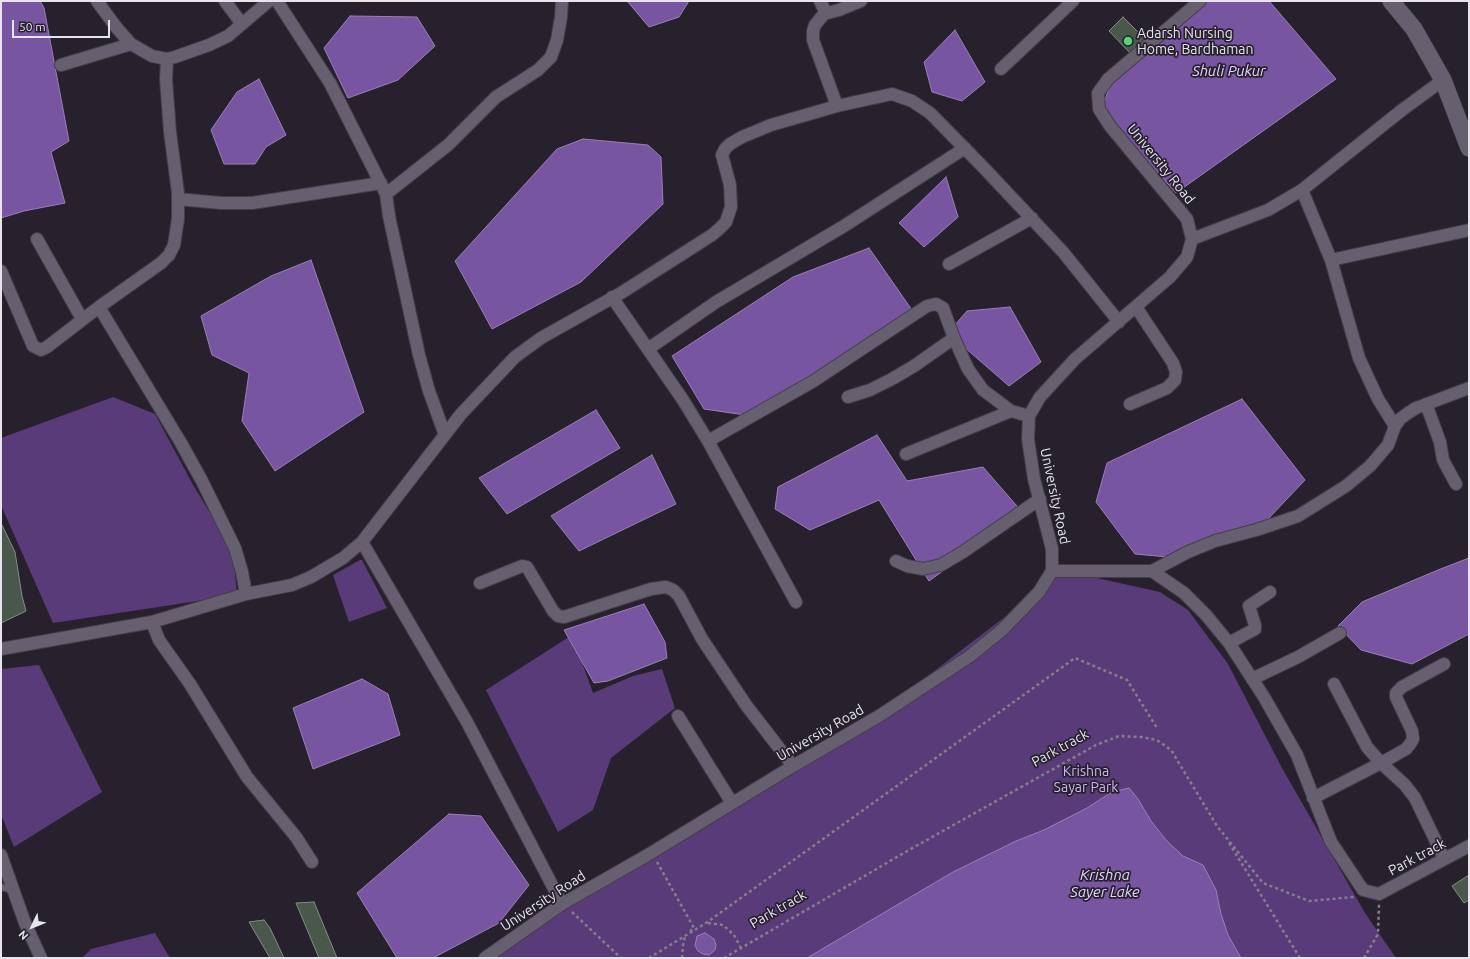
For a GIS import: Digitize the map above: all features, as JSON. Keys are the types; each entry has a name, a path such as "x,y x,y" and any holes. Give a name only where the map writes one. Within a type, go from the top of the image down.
{"main road":[{"path":"1391,1 1414,29 1444,80 1469,148"}],"street":[{"path":"97,1 116,27 131,44 152,56 167,59 209,45 228,36 269,1"},
{"path":"225,1 242,24"},
{"path":"277,1 330,84 383,189 419,355 429,391 445,435"},
{"path":"178,199 221,203 252,203 383,189 448,145 496,97 538,70 551,57 557,40 562,17 562,1"},
{"path":"820,1 824,9 824,14"},
{"path":"837,106 813,40 812,31 824,14 861,1"},
{"path":"1001,69 1073,1"},
{"name":"University Road","path":"484,958 562,904 651,853 793,766 879,716 970,656 1002,630 1039,592 1052,571 1052,548 1034,479 1028,439 1029,416 1040,397 1075,359 1170,277 1187,257 1192,239 1186,219 1110,126 1099,109 1098,94 1108,79 1200,1"},
{"path":"61,65 131,44"},
{"path":"1,271 33,346 40,350 47,347 82,319 161,263 169,254 174,245 177,226 178,199 167,104 167,59"},
{"path":"1192,239 1268,210 1302,190 1402,110 1444,80"},
{"path":"1,649 152,622 246,594 292,585 311,577 343,558 362,542 471,402 515,357 541,338 612,298 712,236 726,222 731,207 730,185 722,154 730,144 742,137 771,125 837,106 892,94 912,100 930,114 1032,218 1063,252 1119,322"},
{"path":"648,349 716,302 844,226 964,148"},
{"path":"1302,190 1331,260 1359,358 1375,393 1395,426"},
{"path":"949,264 1032,218"},
{"path":"1331,260 1469,230"},
{"path":"37,239 82,319"},
{"path":"612,298 648,349 708,441 796,602"},
{"path":"708,441 812,382 927,306 936,304 943,308 954,338 968,368 983,390 1010,411 1029,416"},
{"path":"99,307 181,443 202,481 235,548 242,572 246,594"},
{"path":"1130,404 1167,388 1175,380 1176,372 1173,363 1136,307"},
{"path":"848,397 870,390 898,376 954,338"},
{"path":"1052,571 1152,571 1188,552 1215,541 1256,530 1298,516 1346,486 1370,466 1388,445 1395,426 1400,419 1408,413 1426,404 1469,388"},
{"path":"1426,404 1440,442 1443,460 1456,484"},
{"path":"906,454 1010,411"},
{"path":"896,561 907,566 923,569 941,565 963,552 1040,499"},
{"path":"362,542 467,722 562,904"},
{"path":"480,583 522,566 527,567 553,611 558,616 564,617 651,589 666,587 673,590 679,596 702,640 737,692 793,766"},
{"path":"1152,571 1184,593 1206,615 1229,643 1264,697 1297,755 1331,842 1363,890 1379,894"},
{"path":"1229,643 1254,629 1255,625 1248,606 1270,592"},
{"path":"152,622 159,640 190,684 247,777 296,837 312,862"},
{"path":"1252,679 1298,657 1340,633"},
{"path":"1313,798 1406,749 1413,738 1412,731 1396,697 1396,693 1402,687 1444,664"},
{"path":"1334,684 1367,747 1381,763 1405,785 1415,798 1444,858"},
{"path":"678,716 732,803"},
{"name":"Park track","path":"1379,894 1469,846"},
{"path":"1,855 7,889 41,958"}],"path":[{"path":"649,958 706,923 1075,658 1127,680 1157,728"},
{"name":"Park track","path":"724,958 908,850 1096,744 1119,736 1141,737 1157,740 1171,750 1217,826 1263,883 1309,902 1355,897"},
{"path":"1209,812 1300,958"},
{"path":"651,853 694,928"},
{"path":"1364,958 1378,934 1379,894"},
{"path":"562,904 621,958"},
{"path":"682,958 685,937 694,928 706,923 723,925 734,935 741,948"}],"green space":[{"path":"113,397 155,414 192,483 233,551 237,595 53,623 1,505 1,438"},
{"path":"362,560 387,608 349,622 333,575"},
{"name":"Krishna Sayar Park","path":"1065,571 1160,592 1188,610 1228,664 1282,768 1365,913 1396,958 485,958 861,727"},
{"path":"572,635 593,693 633,676 662,669 675,708 611,758 593,810 558,832 486,690"},
{"path":"39,665 102,792 14,847 1,814 1,669"},
{"path":"155,933 170,958 82,958 91,949"}],"water":[{"path":"1,1 40,1 44,8 69,141 51,152 65,203 24,211 1,218"},
{"path":"627,1 689,1 679,17 649,27"},
{"name":"Shuli Pukur","path":"1207,1 1269,1 1336,79 1176,193 1107,116 1104,103 1111,82"},
{"path":"350,16 417,17 435,46 398,80 348,98 324,48"},
{"path":"955,30 985,82 962,101 932,92 924,62"},
{"path":"259,79 286,135 266,147 255,164 224,164 211,130 237,92"},
{"path":"583,139 648,145 661,157 663,204 581,282 492,329 455,261 557,149"},
{"path":"946,177 958,217 924,247 899,223"},
{"path":"869,248 914,313 745,415 704,409 672,356 793,277"},
{"path":"311,260 364,412 275,471 242,421 249,373 212,355 201,316 271,276"},
{"path":"1010,307 1041,362 1009,386 948,333 967,311"},
{"path":"1242,399 1305,480 1268,519 1179,558 1135,554 1096,502 1107,463"},
{"path":"596,410 620,448 507,514 479,478"},
{"path":"877,435 907,481 983,467 1023,513 929,581 879,500 810,530 775,509 778,487"},
{"path":"652,455 676,504 579,551 551,516"},
{"path":"1469,558 1469,634 1412,664 1361,650 1338,626 1362,602"},
{"path":"644,604 665,642 667,658 608,681 594,683 564,630"},
{"path":"362,679 388,694 400,735 313,769 293,708"},
{"name":"Krishna Sayer Lake","path":"1129,788 1138,799 1151,821 1166,840 1183,856 1203,865 1216,890 1221,914 1228,935 1241,958 807,958 953,872 1016,841 1044,830 1087,808 1112,792"},
{"path":"449,814 481,816 529,885 499,923 433,958 397,958 357,893"},
{"path":"705,933 714,939 716,945 715,950 709,955 698,951 695,946 697,936"}],"building":[{"path":"1123,17 1147,41 1132,55 1109,31"},
{"path":"1,523 15,552 26,611 1,623"},
{"path":"1469,875 1469,900 1464,903 1452,886"},
{"path":"314,902 337,958 319,958 296,903"},
{"path":"264,920 270,928 284,958 270,958 249,922"}],"place":[{"name":"Adarsh Nursing Home, Bardhaman","path":"1128,41"}]}
